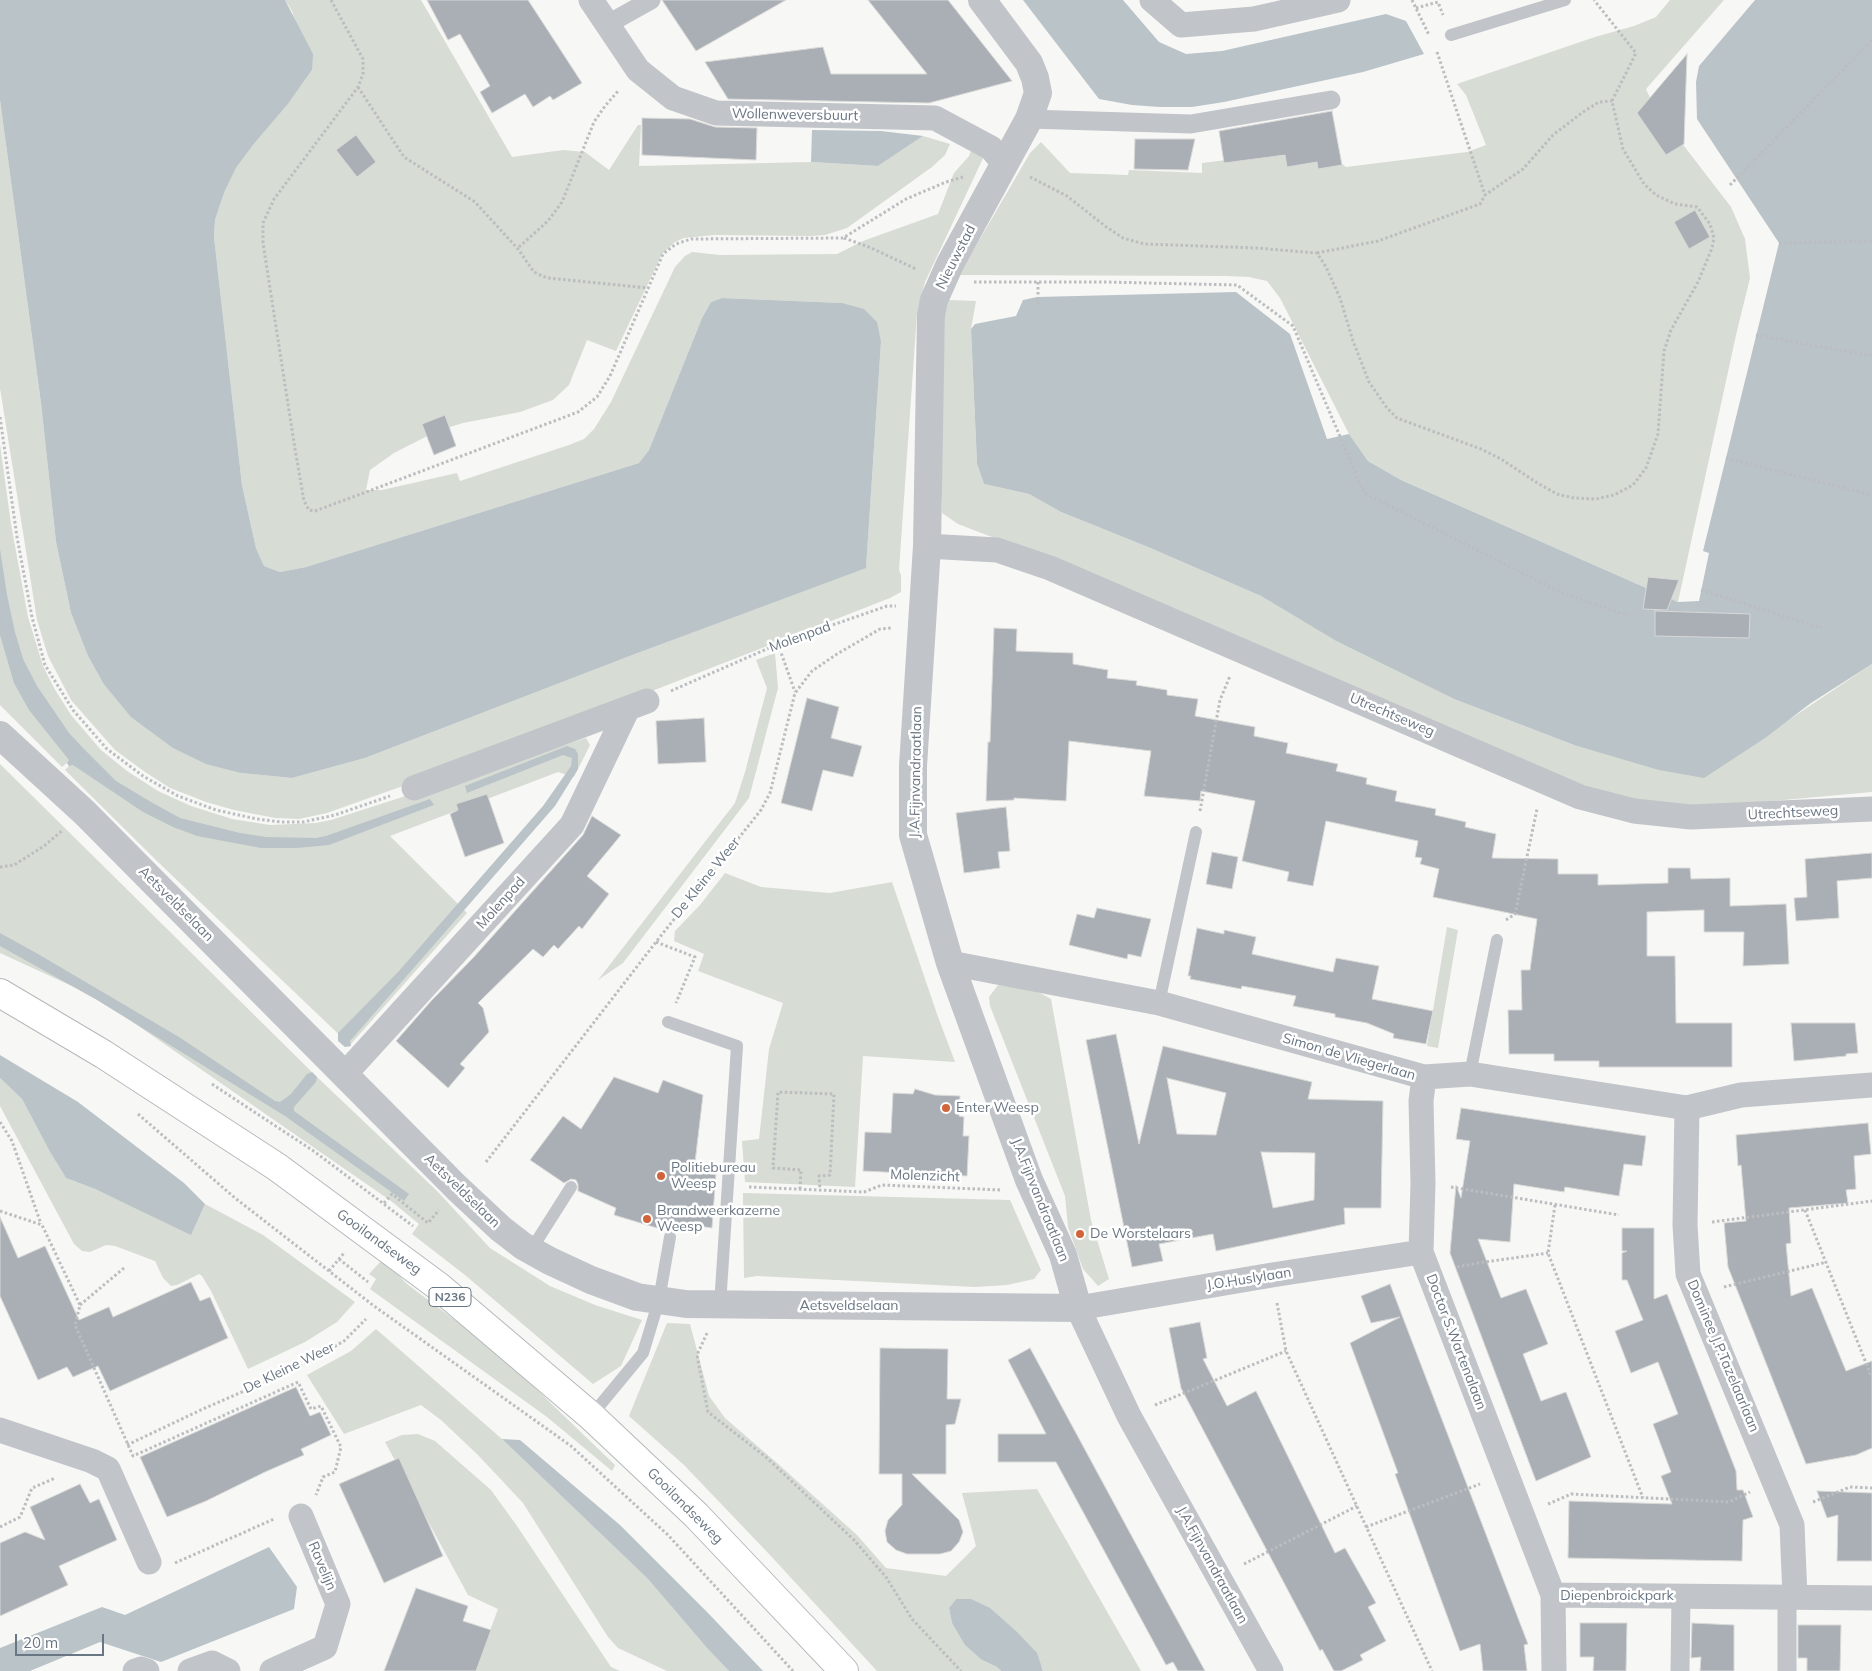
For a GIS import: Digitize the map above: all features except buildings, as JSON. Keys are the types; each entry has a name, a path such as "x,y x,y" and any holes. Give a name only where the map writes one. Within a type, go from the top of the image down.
{"main road":[{"name":"Gooilandseweg","path":"0,993 102,1054 277,1167 438,1286 591,1416 696,1515 844,1671"}],"street":[{"name":"Wollenweversbuurt","path":"591,0 638,70 673,98 716,113 935,118 991,148 1005,165"},
{"path":"608,24 651,0"},
{"name":"Nieuwstad","path":"926,546 932,315 934,300 950,264 1029,119 1038,93 1029,63 982,0"},
{"path":"1152,0 1181,25 1249,9 1338,0"},
{"path":"1029,119 1192,124 1331,100"},
{"name":"J.A.Fijnvandraatlaan","path":"926,546 913,766 913,835 950,963 1029,1180 1064,1255 1078,1308 1129,1416 1271,1671"},
{"name":"Utrechtseweg","path":"926,546 997,550 1050,568 1580,797 1634,811 1690,817 1872,809"},
{"path":"414,788 578,726 637,706"},
{"name":"Molenpad","path":"344,1075 572,825 637,706"},
{"name":"Aetsveldselaan","path":"0,735 85,812 457,1188 501,1229 550,1261 591,1280 637,1297 686,1304 1078,1308"},
{"name":"Simon de Vliegerlaan","path":"950,963 1159,1003 1424,1077 1470,1074 1686,1108 1741,1095 1872,1085"},
{"name":"Doctor S.Wartenalaan","path":"1424,1077 1421,1101 1425,1263 1553,1596"},
{"name":"Dominee J.P.Tazelaarlaan","path":"1686,1108 1685,1225 1688,1274 1775,1480 1792,1525 1791,1597"},
{"name":"J.O.Huslylaan","path":"1078,1308 1272,1275 1425,1263"},
{"path":"0,1430 92,1461 108,1469 149,1562"},
{"name":"Ravelijn","path":"272,1671 325,1647 338,1604 300,1512"},
{"path":"1553,1596 1554,1671"},
{"name":"Diepenbroickpark","path":"1553,1596 1872,1598"},
{"name":"Diepenbroickpark","path":"1680,1671 1681,1596"},
{"path":"1786,1671 1791,1597"},
{"path":"190,1671 212,1663 228,1671"},
{"path":"135,1671 141,1669 147,1671"}],"lane":[{"path":"1451,35 1565,0"},
{"path":"1159,1003 1196,832"},
{"path":"1470,1074 1497,940"},
{"path":"668,1022 737,1046 720,1305"},
{"path":"531,1250 571,1187"},
{"path":"591,1416 643,1353 659,1300 670,1237"}],"path":[{"path":"331,0 363,58 363,74 358,87 274,199 263,223 263,243 304,501 309,510 314,511 578,412 597,397 610,376 663,254 676,244 691,239 843,238 906,199 946,182 1005,165 1068,196 1122,238 1144,244 1256,248 1317,253 1378,241 1480,204 1485,195 1523,169 1553,135 1599,102 1612,101"},
{"path":"1412,0 1416,8 1438,2 1451,35"},
{"path":"1317,253 1326,267 1340,298 1368,382 1387,408 1397,418 1482,449 1501,458 1557,494 1574,498 1596,499 1614,496 1633,485 1646,468 1658,434 1664,352 1671,330 1698,282 1712,248 1714,238 1710,224 1697,207 1675,204 1656,195 1644,184 1623,149 1612,101 1636,53 1594,0"},
{"path":"1730,185 1872,40"},
{"path":"1440,58 1485,195"},
{"path":"519,247 548,221 562,202 594,122 605,106 638,70"},
{"path":"358,87 404,157 475,202 518,250 534,272 556,280 649,288"},
{"path":"1779,243 1872,241"},
{"path":"1038,282 1038,307"},
{"path":"1104,282 1237,285 1293,326 1364,493 1562,593 1629,616"},
{"path":"1756,335 1872,356"},
{"path":"0,417 17,537 32,617 45,665 73,710 107,749 143,776 178,796 216,810 257,819 303,822 327,817 414,788"},
{"path":"1726,458 1872,495"},
{"path":"1701,590 1822,628"},
{"name":"Molenpad","path":"637,706 778,644 887,606 922,617"},
{"name":"De Kleine Weer","path":"486,1162 761,810 770,793 795,693 812,672 853,644 880,629 922,617"},
{"path":"778,644 795,693"},
{"path":"1196,832 1220,700 1240,650"},
{"path":"1497,940 1500,924 1515,914 1543,781"},
{"path":"0,867 14,865 44,846 85,812"},
{"path":"656,942 695,957 668,1022"},
{"path":"212,1084 315,1152 413,1226"},
{"path":"800,1189 801,1170 773,1168 778,1092 834,1094 830,1175 819,1176 820,1189"},
{"path":"134,1110 234,1198 374,1306 571,1446 668,1535 793,1671"},
{"path":"0,1122 12,1140 42,1225 80,1305"},
{"name":"Molenzicht","path":"728,1186 864,1192 882,1185 1003,1190 1029,1180"},
{"path":"1423,1182 1619,1215"},
{"path":"384,1203 392,1194 428,1222 457,1188"},
{"path":"1685,1225 1872,1201"},
{"path":"1555,1204 1548,1253 1643,1498"},
{"path":"1805,1210 1872,1378"},
{"path":"0,1211 42,1225"},
{"path":"329,1271 344,1253"},
{"path":"1425,1263 1478,1263 1548,1253"},
{"path":"339,1259 368,1282"},
{"path":"1696,1293 1827,1262"},
{"path":"124,1268 80,1305 75,1325 133,1456 298,1382 311,1409 321,1406 341,1447 335,1472 323,1477 313,1502 300,1512 155,1572 149,1562"},
{"path":"1272,1275 1286,1351 1432,1671"},
{"path":"720,1305 696,1355 708,1412 767,1458 854,1540 886,1577 912,1619 961,1671"},
{"name":"De Kleine Weer","path":"205,1408 291,1371 344,1341 366,1319"},
{"path":"1129,1416 1286,1351"},
{"path":"1366,1527 1506,1474"},
{"path":"1522,1515 1571,1494 1729,1502 1775,1480"},
{"path":"1787,1513 1850,1487 1872,1488"},
{"path":"1219,1577 1357,1506"}],"shaded area":[{"path":"0,0 285,0 313,54 312,70 288,104 236,168 224,193 215,220 214,237 242,485 256,548 264,566 280,572 306,567 639,463 649,450 702,318 711,302 722,298 842,303 864,309 877,322 881,342 866,568 635,654 365,758 292,778 241,773 206,764 173,748 131,717 103,683 88,656 71,613 56,542 41,403 0,100"},
{"path":"285,0 421,0 512,157 563,150 585,152 609,170 638,125 641,125 639,166 811,162 878,166 923,136 950,144 945,155 932,167 847,228 825,235 715,235 684,238 675,242 662,254 616,351 587,340 569,385 553,400 520,412 463,423 437,431 394,453 370,470 366,490 382,490 457,473 460,481 584,439 594,429 611,402 675,267 685,256 692,252 720,255 837,254 863,241 938,214 954,173 971,151 985,154 925,282 917,313 899,570 901,575 901,592 890,598 473,761 327,813 299,819 275,818 206,802 170,788 115,750 71,700 48,656 37,620 0,388 0,100 41,403 56,542 71,613 88,656 103,683 241,773 292,778 365,758 866,567 881,342 842,303 722,298 711,302 702,318 649,450 639,463 306,567 280,572 264,566 256,548 242,485 214,237 215,220 224,193 236,168 288,104 312,70 292,11"},
{"path":"1023,0 1123,0 1159,42 1186,54 1222,51 1386,14 1406,21 1424,54 1363,72 1224,102 1192,107 1132,105 1099,99"},
{"path":"1670,0 1724,0 1646,89 1654,107 1731,207 1745,239 1750,278 1678,602 1401,480 1368,461 1349,434 1280,298 1267,281 1249,277 1227,276 959,275 1030,153 1041,142 1070,173 1128,175 1129,170 1202,173 1202,163 1259,156 1330,155 1346,167 1467,152 1486,145 1466,95 1457,84 1595,37 1634,26 1656,17"},
{"path":"1755,0 1872,0 1872,664 1811,703 1765,738 1704,778 1659,770 1574,745 1454,699 1336,641 1261,596 1061,512 1029,494 984,484 977,464 971,329 975,324 1016,316 1023,300 1037,297 1236,292 1290,334 1327,439 1349,434 1368,461 1401,480 1678,602 1699,601 1709,553 1703,551 1779,243 1697,119 1696,82 1699,66"},
{"path":"812,130 881,131 923,136 878,166 811,162"},
{"path":"948,300 976,301 971,329 977,464 984,484 1029,494 1061,512 1261,596 1336,641 1454,699 1574,745 1750,746 1872,664 1872,792 1717,806 1659,805 1584,791 1093,576 958,524 942,513 941,463 945,314"},
{"path":"0,444 11,524 28,617 43,666 71,715 101,750 127,771 158,791 191,806 232,819 270,825 316,823 331,820 586,738 590,745 574,777 558,772 390,836 467,913 350,1045 159,863 65,770 69,766 67,763 62,767 0,705"},
{"path":"0,549 15,632 23,659 37,686 69,733 84,749 116,781 151,802 180,818 240,833 266,837 316,838 430,799 434,805 329,845 297,848 261,848 197,836 173,827 143,812 73,765 69,766 67,763 69,760 29,710 14,683 0,635"},
{"path":"775,653 778,688 749,798 623,963 598,980 735,803 767,688 756,660"},
{"path":"567,746 575,749 578,754 578,769 555,806 350,1041 351,1046 345,1047 338,1041 338,1033 399,971 543,806 571,766 572,758 563,755 467,793 465,786"},
{"path":"0,764 317,1077 437,1191 490,1248 550,1286 595,1305 642,1320 621,1366 593,1384 465,1275 412,1234 419,1224 391,1201 98,998 0,953"},
{"path":"725,873 761,887 830,893 892,882 955,1062 863,1056 855,1187 745,1182 742,1141 759,1139 769,1049 783,1003 698,971 704,954 674,941 675,931 700,905"},
{"path":"1447,927 1458,930 1438,1048 1427,1046"},
{"path":"0,933 179,1037 275,1101 280,1102 291,1094 307,1074 312,1072 317,1077 316,1082 294,1107 294,1111 409,1194 404,1201 285,1116 97,1000 0,946"},
{"path":"998,985 1022,988 1040,993 1051,999 1091,1220 1109,1279 1098,1286 1083,1269 1068,1227 1065,1196 990,1006 989,997"},
{"path":"0,1055 78,1102 184,1183 205,1204 191,1235 95,1189 66,1178 22,1099 0,1078"},
{"path":"0,1078 22,1099 66,1178 95,1189 191,1234 205,1204 263,1235 355,1302 337,1322 305,1342 248,1369 202,1276 199,1274 171,1286 163,1278 155,1261 115,1246 106,1245 90,1252 82,1251 74,1244 0,1106"},
{"path":"743,1193 1010,1200 1041,1270 1034,1279 1007,1285 975,1287 757,1276 744,1278"},
{"path":"383,1259 407,1284 460,1324 534,1387 615,1465 612,1471 547,1417 370,1289 376,1279 369,1274"},
{"path":"667,1323 690,1324 709,1396 725,1418 857,1535 886,1568 946,1576 976,1546 962,1493 1037,1489 1141,1671 1043,1671 1042,1667 956,1599 949,1608 952,1623 982,1660 1001,1671 877,1671 684,1465 629,1416"},
{"path":"376,1329 502,1439 648,1579 729,1671 667,1671 618,1648 608,1637 523,1503 478,1455 441,1420 421,1405 344,1434 307,1375 351,1351"},
{"path":"418,1434 435,1441 491,1490 611,1667 620,1671 475,1671 498,1609 468,1595 385,1442 402,1435"},
{"path":"502,1439 520,1440 620,1525 763,1671 729,1671 648,1579"},
{"path":"269,1547 297,1587 294,1609 161,1662 100,1642 30,1671 0,1671 0,1648 102,1607 125,1615"},
{"path":"956,1599 971,1599 990,1608 1037,1653 1043,1671 1001,1671 982,1660 965,1645 952,1623 949,1608"}],"place":[{"name":"Enter Weesp","path":"946,1108"},
{"name":"Politiebureau Weesp","path":"661,1176"},
{"name":"Brandweerkazerne Weesp","path":"647,1219"},
{"name":"De Worstelaars","path":"1080,1234"}]}
